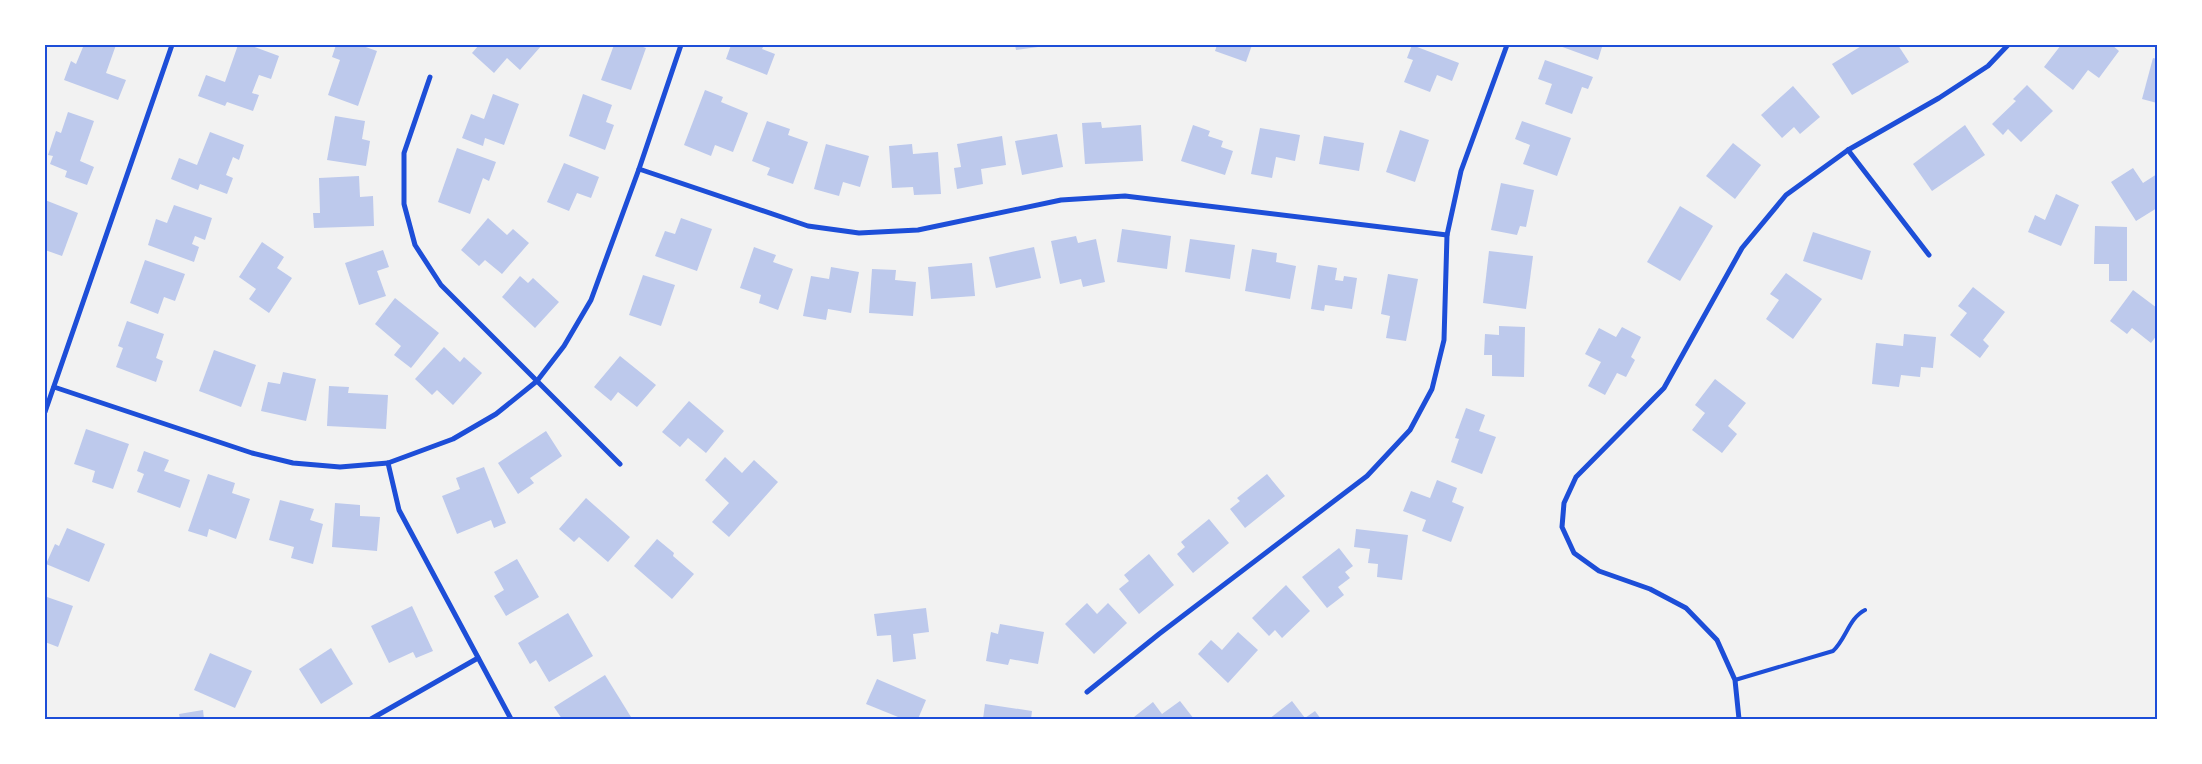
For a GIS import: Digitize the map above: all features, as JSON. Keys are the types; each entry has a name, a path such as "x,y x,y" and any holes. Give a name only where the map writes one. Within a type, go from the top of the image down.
{"street":[{"path":"45,412 172,45"},
{"path":"54,387 252,453 293,463 340,467 388,463 453,438 496,414 537,381 564,346 590,300 640,169 681,45"},
{"path":"1087,692 1159,634 1367,476 1410,430 1432,389 1444,340 1447,235 1461,171 1507,45"},
{"path":"1739,719 1735,680 1717,640 1686,608 1650,589 1599,571 1574,552 1562,527 1564,503 1576,477 1664,388 1742,248 1786,195 1848,150 1939,98 1988,66 2008,45"},
{"path":"430,77 404,153 404,204 415,245 441,285 620,464"},
{"path":"1848,150 1930,255"},
{"path":"640,169 808,226 859,233 918,230 1061,200 1125,196 1447,235"},
{"path":"388,463 400,510 511,719"},
{"path":"371,719 478,658"}],"lane":[{"path":"1735,680 1833,651 1844,639 1854,618 1864,610"}],"building":[{"path":"77,45 116,45 106,73 126,80 118,100 64,80 71,61 76,64 83,47"},
{"path":"238,45 249,45 279,56 271,79 259,75 252,93 259,95 253,111 227,102 225,106 198,96 206,75 225,82"},
{"path":"336,45 360,45 377,51 358,106 328,95 340,60 332,57"},
{"path":"479,45 542,45 520,70 507,58 494,73 472,53"},
{"path":"614,45 637,45 646,48 631,90 601,80"},
{"path":"731,45 764,45 762,49 775,54 767,75 726,59"},
{"path":"1015,45 1038,45 1038,47 1016,50"},
{"path":"1217,45 1252,45 1246,62 1215,51"},
{"path":"1412,45 1459,63 1452,81 1437,75 1430,92 1404,82 1413,60 1407,58"},
{"path":"1557,45 1597,45 1602,47 1598,60"},
{"path":"1863,45 1898,45 1909,62 1852,95 1832,64"},
{"path":"2061,45 2112,45 2119,51 2099,78 2088,70 2073,90 2044,67"},
{"path":"2153,58 2157,59 2157,103 2142,99"},
{"path":"1545,60 1593,77 1588,89 1582,87 1572,114 1545,104 1552,84 1538,79"},
{"path":"2027,85 2053,111 2021,142 2008,129 2003,135 1992,124 2016,101 2013,99"},
{"path":"1793,86 1820,117 1800,134 1794,127 1782,138 1761,115"},
{"path":"705,90 723,97 721,102 748,113 733,152 715,145 711,156 684,145"},
{"path":"493,94 519,104 504,145 485,138 483,146 462,138 471,114 484,119"},
{"path":"583,94 612,105 606,122 614,125 605,150 569,136"},
{"path":"68,112 94,121 80,161 94,167 87,185 65,177 67,171 50,164 53,156 48,155 56,131 61,133"},
{"path":"335,116 365,121 362,139 370,141 366,166 327,160"},
{"path":"767,121 790,129 788,135 808,142 793,184 767,175 770,168 752,161"},
{"path":"1522,121 1571,138 1557,176 1523,164 1530,145 1515,139"},
{"path":"1101,122 1102,128 1141,125 1143,161 1085,164 1082,123"},
{"path":"1193,125 1210,131 1208,136 1223,141 1221,147 1233,151 1225,175 1181,161"},
{"path":"1965,125 1985,155 1932,191 1913,164"},
{"path":"1260,128 1300,135 1295,161 1276,157 1272,178 1251,174"},
{"path":"1400,130 1429,140 1415,182 1386,172"},
{"path":"210,132 244,145 239,160 233,157 226,175 233,178 227,194 200,184 198,190 171,179 179,158 197,165"},
{"path":"1057,134 1063,167 1022,175 1015,141"},
{"path":"1002,136 1006,165 981,169 983,184 957,189 954,168 961,167 957,144"},
{"path":"1324,136 1364,143 1359,171 1319,164"},
{"path":"1733,143 1761,165 1735,199 1706,176"},
{"path":"826,144 869,156 860,187 843,182 839,196 814,189"},
{"path":"912,144 913,154 938,152 941,194 914,195 913,187 892,188 889,146"},
{"path":"457,148 496,162 489,181 483,178 470,214 438,202"},
{"path":"564,163 599,177 591,198 577,193 569,211 547,202"},
{"path":"2133,168 2143,183 2157,174 2157,208 2136,221 2111,182"},
{"path":"359,176 360,197 373,196 374,226 314,228 313,213 320,213 319,178"},
{"path":"1501,183 1534,190 1526,227 1520,226 1517,235 1491,230"},
{"path":"2056,194 2079,205 2061,246 2028,232 2035,215 2045,220"},
{"path":"45,200 78,213 62,256 45,250"},
{"path":"174,205 212,218 205,240 195,236 192,244 199,247 194,262 148,245 156,219 167,223"},
{"path":"1680,206 1713,226 1680,281 1647,262"},
{"path":"488,218 507,235 513,229 529,243 502,274 485,260 479,266 461,250"},
{"path":"681,218 712,229 697,271 655,256 665,231 675,234"},
{"path":"2095,226 2127,227 2127,281 2109,281 2109,264 2094,264"},
{"path":"1122,229 1171,236 1167,269 1117,262"},
{"path":"1813,232 1871,251 1862,280 1803,261"},
{"path":"1076,236 1078,243 1096,239 1105,282 1083,287 1081,279 1060,284 1051,241"},
{"path":"1190,239 1235,245 1230,279 1185,272"},
{"path":"262,242 284,257 277,268 292,278 269,313 249,299 256,289 239,277"},
{"path":"754,247 776,255 773,262 793,269 778,310 759,303 761,295 740,288"},
{"path":"1034,247 1041,278 996,288 989,257"},
{"path":"1252,249 1277,253 1276,262 1296,266 1290,299 1245,291"},
{"path":"383,250 389,267 377,271 386,296 359,305 345,263"},
{"path":"1489,251 1533,256 1526,309 1483,303"},
{"path":"145,260 185,274 175,301 164,297 158,314 130,303"},
{"path":"972,263 975,296 931,299 928,267"},
{"path":"1318,265 1337,268 1335,280 1343,281 1344,276 1357,278 1352,309 1325,305 1324,311 1311,309"},
{"path":"831,267 859,272 851,313 828,309 826,320 803,316 811,276 829,279"},
{"path":"872,269 896,270 895,280 916,282 913,316 869,313"},
{"path":"1786,273 1822,299 1793,339 1766,319 1779,300 1770,294"},
{"path":"1388,274 1418,279 1406,341 1386,338 1390,316 1381,314"},
{"path":"643,275 675,285 661,326 629,315"},
{"path":"520,276 528,283 533,278 559,302 535,328 502,297"},
{"path":"1973,287 2005,312 1983,340 1989,346 1980,358 1950,335 1967,313 1958,306"},
{"path":"2133,290 2157,308 2157,335 2151,343 2132,328 2127,334 2110,321"},
{"path":"395,298 439,333 411,368 394,355 401,346 375,324"},
{"path":"127,321 164,334 156,358 163,361 156,382 116,367 123,348 118,346"},
{"path":"1499,326 1525,327 1524,377 1492,376 1492,355 1484,355 1485,334 1499,335"},
{"path":"1622,327 1641,337 1631,357 1635,360 1626,377 1617,373 1605,395 1588,386 1601,362 1585,354 1599,328 1616,337"},
{"path":"1904,334 1936,337 1933,368 1921,367 1920,377 1901,375 1899,387 1872,384 1876,343 1903,346"},
{"path":"444,347 460,362 464,357 482,373 453,405 437,390 432,395 415,379"},
{"path":"214,350 256,365 241,407 199,391"},
{"path":"620,356 656,385 637,407 618,392 611,401 594,387"},
{"path":"283,372 316,379 306,421 261,411 268,382 280,384"},
{"path":"1715,379 1746,403 1728,426 1737,434 1722,453 1692,430 1705,413 1695,405"},
{"path":"329,386 349,387 348,393 388,395 386,429 327,426"},
{"path":"689,401 724,431 706,453 688,438 680,447 662,432"},
{"path":"1466,408 1485,415 1479,431 1496,437 1482,474 1451,462 1459,439 1455,438"},
{"path":"86,429 129,444 113,489 92,482 95,471 74,464"},
{"path":"546,431 562,456 530,478 534,483 518,494 498,463"},
{"path":"144,451 169,460 164,471 190,480 180,508 137,492 144,474 137,471"},
{"path":"725,457 742,473 754,460 778,482 729,537 712,522 729,503 705,480"},
{"path":"484,467 506,523 494,528 491,520 457,534 442,496 460,489 456,478"},
{"path":"208,474 235,483 232,493 250,499 236,539 209,529 207,537 188,531"},
{"path":"1267,474 1285,496 1245,528 1230,509 1240,501 1237,498"},
{"path":"1437,480 1457,488 1452,502 1464,507 1451,542 1422,531 1426,520 1403,511 1411,491 1430,498"},
{"path":"586,498 630,537 608,562 579,537 574,542 559,529"},
{"path":"280,500 314,509 310,520 323,524 313,564 291,558 294,547 269,540"},
{"path":"335,503 360,505 360,516 380,517 377,551 332,547"},
{"path":"1209,519 1229,543 1193,573 1177,554 1185,547 1181,542"},
{"path":"67,528 105,544 89,582 46,564 55,544 59,546"},
{"path":"1356,529 1408,535 1402,580 1377,577 1378,564 1368,563 1370,549 1354,547"},
{"path":"657,539 674,553 673,556 694,574 672,599 634,566"},
{"path":"1339,548 1353,566 1345,572 1350,578 1338,587 1344,595 1327,608 1302,577"},
{"path":"1149,554 1174,585 1139,614 1119,589 1129,581 1124,575"},
{"path":"517,559 539,597 506,616 494,596 504,590 494,572"},
{"path":"1286,585 1310,611 1282,638 1275,630 1269,636 1252,618"},
{"path":"47,597 73,606 58,647 45,642 45,604"},
{"path":"1087,603 1097,614 1108,603 1127,623 1094,654 1065,624"},
{"path":"412,606 433,651 416,658 413,652 389,663 371,626"},
{"path":"926,608 929,632 913,634 916,659 893,662 891,635 877,636 874,614"},
{"path":"568,613 593,656 549,682 536,660 530,664 518,643"},
{"path":"1000,624 1044,632 1038,664 1010,659 1008,665 986,661 991,632 998,634"},
{"path":"1238,632 1258,650 1228,683 1198,654 1211,640 1222,650"},
{"path":"331,648 353,684 321,704 299,669"},
{"path":"210,653 252,671 235,708 194,690"},
{"path":"605,675 631,717 629,719 562,719 554,707"},
{"path":"877,679 926,700 918,719 903,719 866,704"},
{"path":"1180,701 1194,719 1136,719 1134,717 1153,702 1162,714"},
{"path":"1292,701 1305,718 1315,711 1321,719 1269,719"},
{"path":"985,704 1032,711 1031,719 983,719"},
{"path":"203,710 204,719 180,719 179,714"}]}
